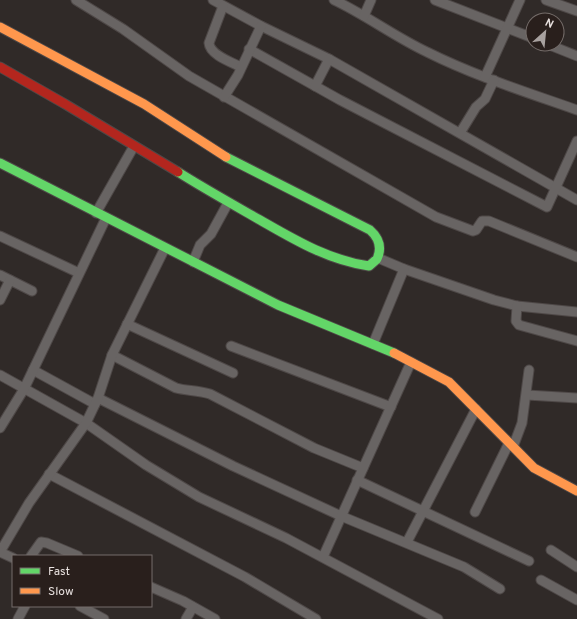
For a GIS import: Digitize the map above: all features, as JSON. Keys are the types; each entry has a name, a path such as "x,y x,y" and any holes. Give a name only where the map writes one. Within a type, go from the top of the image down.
{"street":[{"path":"76,0 123,28 189,76 436,217 473,231 476,230 482,221 489,221 577,257"},
{"path":"213,0 329,60 577,200"},
{"path":"334,0 424,52 490,79 577,110"},
{"path":"364,16 371,0"},
{"path":"435,0 525,35"},
{"path":"460,133 473,110 485,99 490,79 507,29 520,0"},
{"path":"546,0 577,11"},
{"path":"223,6 209,43 209,47 213,52 242,67"},
{"path":"224,97 242,67 249,49 261,26"},
{"path":"0,27 144,104 217,152 370,230 378,237 378,258 369,266 352,263 324,254 228,203 0,67"},
{"path":"249,49 315,86 547,207 556,188 573,162 577,141"},
{"path":"565,51 577,56"},
{"path":"315,86 329,60"},
{"path":"96,213 134,146"},
{"path":"0,163 278,305 373,344 449,382 534,468 577,491"},
{"path":"193,262 200,245 211,234 228,203"},
{"path":"0,428 24,389 106,218"},
{"path":"0,236 79,273"},
{"path":"12,558 0,552 49,474 86,423 97,401 112,355 165,248"},
{"path":"378,258 404,269 494,300 517,306 577,312"},
{"path":"373,344 404,269"},
{"path":"0,275 32,291"},
{"path":"0,300 10,280"},
{"path":"517,306 516,321 519,325 577,341"},
{"path":"127,324 232,373"},
{"path":"231,346 391,407"},
{"path":"112,355 176,388 196,390 210,394 314,448 363,468"},
{"path":"322,557 411,362"},
{"path":"33,370 341,516 407,542 464,567 500,589"},
{"path":"475,512 522,423 527,395 529,370"},
{"path":"0,375 86,423 146,465 199,497 286,538 438,619"},
{"path":"527,395 577,398"},
{"path":"407,542 476,409"},
{"path":"49,474 245,577 316,619"},
{"path":"357,480 529,561"},
{"path":"32,555 40,542 47,543 76,555"},
{"path":"551,550 577,567"},
{"path":"541,580 577,600"},
{"path":"152,587 194,607 215,619"},
{"path":"18,619 24,607"},
{"path":"82,607 104,619"},
{"path":"186,619 194,607"}],"traffic: fast":[{"path":"178,172 312,248 340,259 369,266 377,259 379,255 379,243 376,236 370,230 226,157"},
{"path":"0,163 278,305 394,353"}],"traffic: slow":[{"path":"0,27 144,104 226,157"},
{"path":"394,353 449,382 534,468 577,491"}],"traffic: jam":[{"path":"0,67 178,172"}]}
